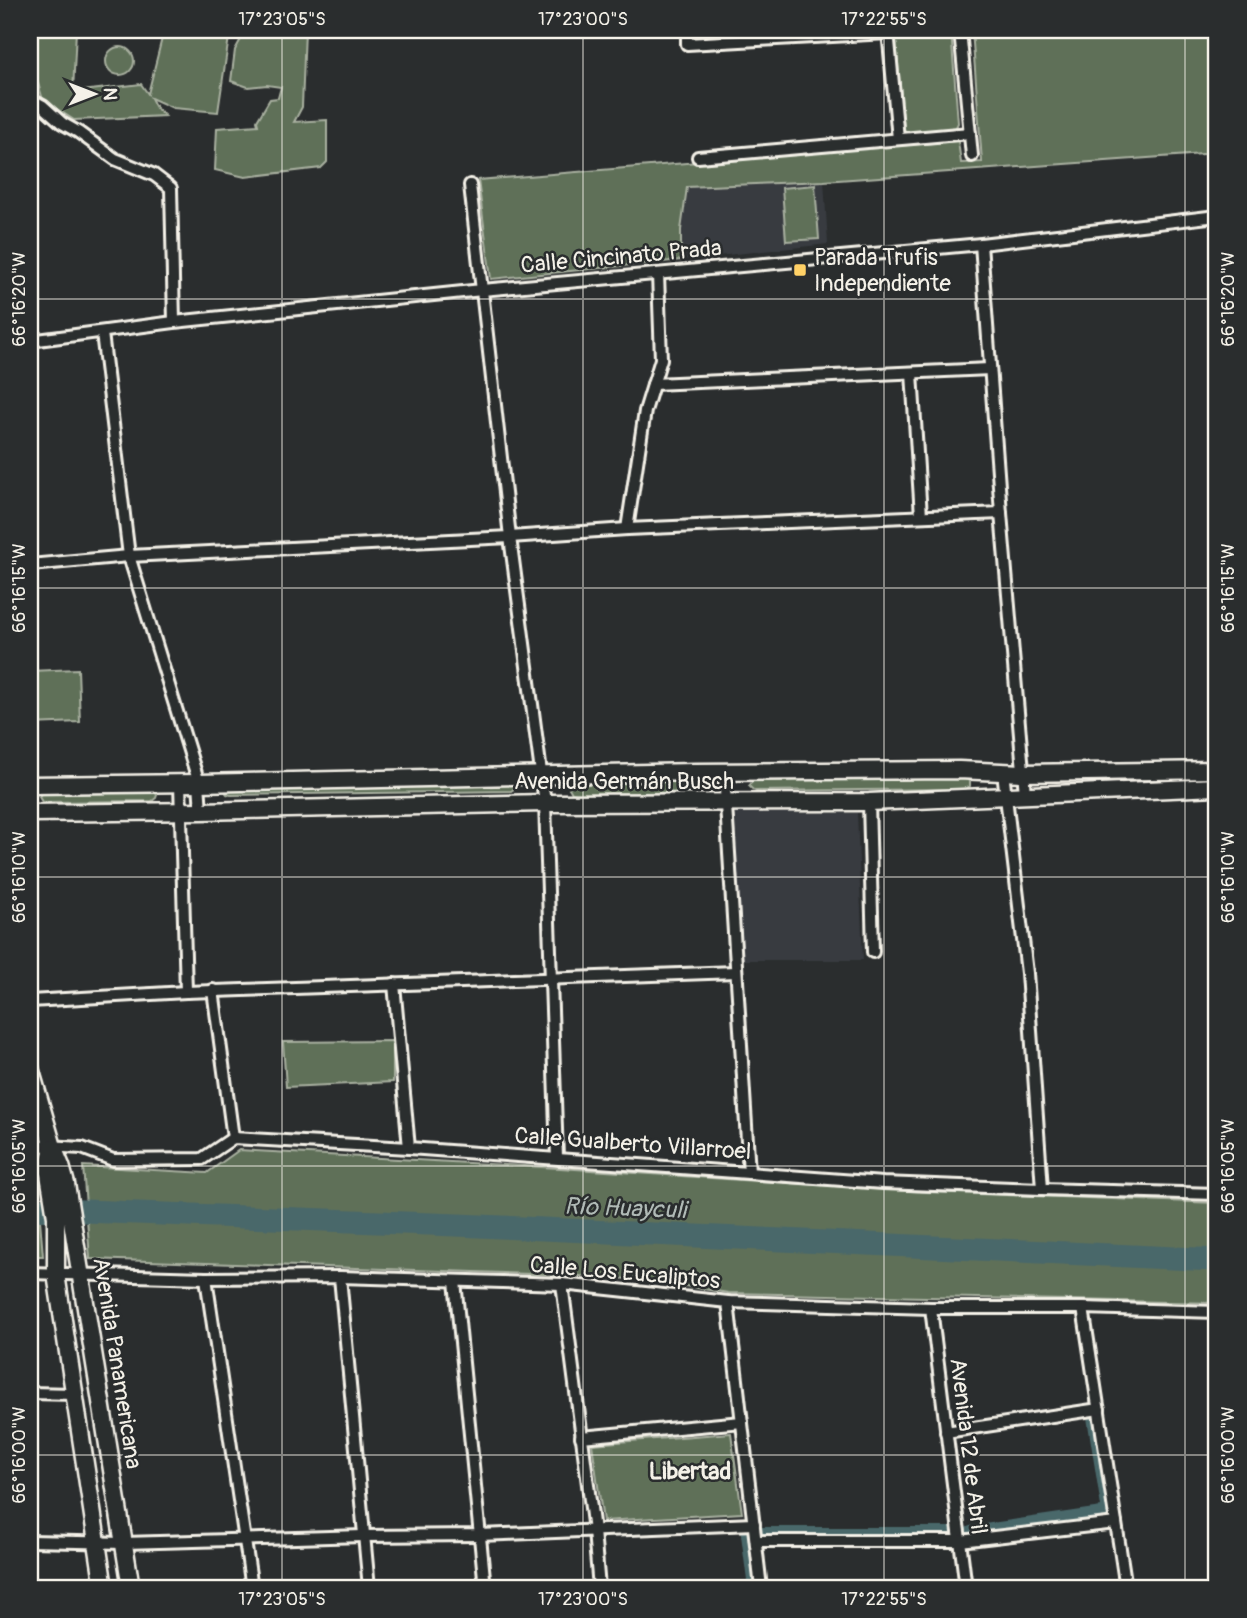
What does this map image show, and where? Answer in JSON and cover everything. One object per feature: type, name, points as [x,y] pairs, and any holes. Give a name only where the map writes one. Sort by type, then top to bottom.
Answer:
[{"type":"main road","name":"Avenida Germán Busch","points":[[30,785],[542,775],[1217,770]]},
{"type":"main road","name":"Avenida Germán Busch","points":[[30,813],[545,803],[869,802],[1217,787]]},
{"type":"main road","name":"Avenida Panamericana","points":[[30,1068],[61,1166],[59,1185],[63,1216],[81,1274],[131,1588]]},
{"type":"main road","name":"Avenida Panamericana","points":[[63,1216],[56,1274],[104,1588]]},
{"type":"street","points":[[687,30],[687,44],[759,35],[888,31],[898,139]]},
{"type":"street","points":[[960,30],[972,156]]},
{"type":"street","points":[[30,99],[116,159],[154,175],[171,188],[174,322]]},
{"type":"street","points":[[698,157],[970,133]]},
{"type":"street","points":[[470,185],[510,537],[545,803],[558,1158]]},
{"type":"street","name":"Calle Cincinato Prada","points":[[30,341],[174,322],[482,290],[981,244],[1217,216]]},
{"type":"street","points":[[981,244],[1025,794]]},
{"type":"street","points":[[627,529],[645,411],[661,359],[659,274]]},
{"type":"street","points":[[102,333],[129,556],[199,783],[201,811]]},
{"type":"street","points":[[653,384],[990,369]]},
{"type":"street","points":[[912,373],[921,516]]},
{"type":"street","points":[[30,565],[129,556],[627,529],[1001,513]]},
{"type":"street","points":[[1003,772],[1027,973],[1042,1189]]},
{"type":"street","points":[[724,773],[750,1172]]},
{"type":"street","points":[[180,783],[186,992]]},
{"type":"street","points":[[869,802],[873,952]]},
{"type":"street","points":[[30,1001],[213,990],[736,972]]},
{"type":"street","points":[[394,984],[409,1148]]},
{"type":"street","points":[[30,1145],[82,1148],[113,1160],[202,1159],[233,1138],[213,990]]},
{"type":"street","name":"Calle Gualberto Villarroel","points":[[233,1138],[883,1182],[1217,1194]]},
{"type":"street","name":"Calle Los Eucaliptos","points":[[30,1273],[206,1278],[340,1277],[562,1284],[728,1302],[1217,1312]]},
{"type":"street","points":[[340,1277],[369,1588]]},
{"type":"street","points":[[206,1278],[252,1588]]},
{"type":"street","points":[[455,1281],[485,1588]]},
{"type":"street","points":[[562,1284],[599,1588]]},
{"type":"street","points":[[728,1302],[761,1588]]},
{"type":"street","name":"Avenida 12 de Abril","points":[[931,1308],[965,1588]]},
{"type":"street","points":[[1083,1308],[1126,1588]]},
{"type":"street","points":[[30,1394],[74,1394]]},
{"type":"street","points":[[946,1432],[1099,1409]]},
{"type":"street","points":[[581,1437],[742,1422]]},
{"type":"street","points":[[756,1541],[960,1541],[1116,1523]]},
{"type":"street","points":[[30,1541],[124,1543],[480,1535],[754,1524]]},
{"type":"shaded area","points":[[824,181],[828,244],[681,260],[681,230],[687,187]]},
{"type":"shaded area","points":[[735,813],[857,813],[863,960],[741,960]]},
{"type":"green space","points":[[30,30],[76,30],[73,92],[141,84],[148,94],[164,30],[230,30],[218,112],[173,108],[151,98],[156,108],[165,116],[74,120],[43,100],[30,56]]},
{"type":"green space","points":[[246,30],[305,30],[302,107],[294,122],[327,120],[327,162],[321,168],[245,177],[215,170],[217,128],[258,125],[257,121],[270,99],[278,98],[281,87],[248,87],[231,81],[235,50]]},
{"type":"green space","points":[[895,30],[951,30],[958,123],[955,129],[910,133],[904,130]]},
{"type":"green space","points":[[972,30],[1217,30],[1217,153],[824,181],[687,187],[681,230],[681,260],[491,279],[478,180],[958,141],[961,163],[982,162]]},
{"type":"green space","points":[[120,47],[130,51],[134,61],[130,71],[120,75],[110,71],[106,61],[110,51]]},
{"type":"green space","points":[[815,185],[819,239],[786,241],[782,188]]},
{"type":"green space","points":[[78,669],[80,722],[30,724],[30,671]]},
{"type":"green space","points":[[965,778],[970,781],[970,786],[965,789],[756,791],[749,786],[756,780]]},
{"type":"green space","points":[[705,781],[711,787],[706,792],[576,794],[569,788],[575,782]]},
{"type":"green space","points":[[515,783],[515,788],[511,791],[231,795],[224,790]]},
{"type":"green space","points":[[154,791],[157,795],[152,801],[42,802],[39,797],[42,792]]},
{"type":"green space","points":[[393,1041],[393,1082],[286,1087],[283,1042]]},
{"type":"green space","points":[[239,1150],[926,1192],[1217,1203],[1217,1303],[728,1293],[648,1280],[562,1275],[90,1259],[83,1166],[207,1173]]},
{"type":"green space","points":[[30,1160],[35,1160],[43,1256],[30,1256]]},
{"type":"green space","points":[[731,1433],[742,1513],[603,1521],[592,1444]]},
{"type":"waterway","name":"Río Huayculi","points":[[30,1209],[457,1225],[1217,1260]]},
{"type":"waterway","points":[[971,1533],[1109,1513],[1094,1417]]},
{"type":"waterway","points":[[748,1534],[755,1588]]},
{"type":"waterway","points":[[762,1534],[953,1534]]},
{"type":"place","name":"Parada Trufis Independiente","points":[[800,270]]},
{"type":"district","name":"Libertad","points":[[690,1471]]}]
